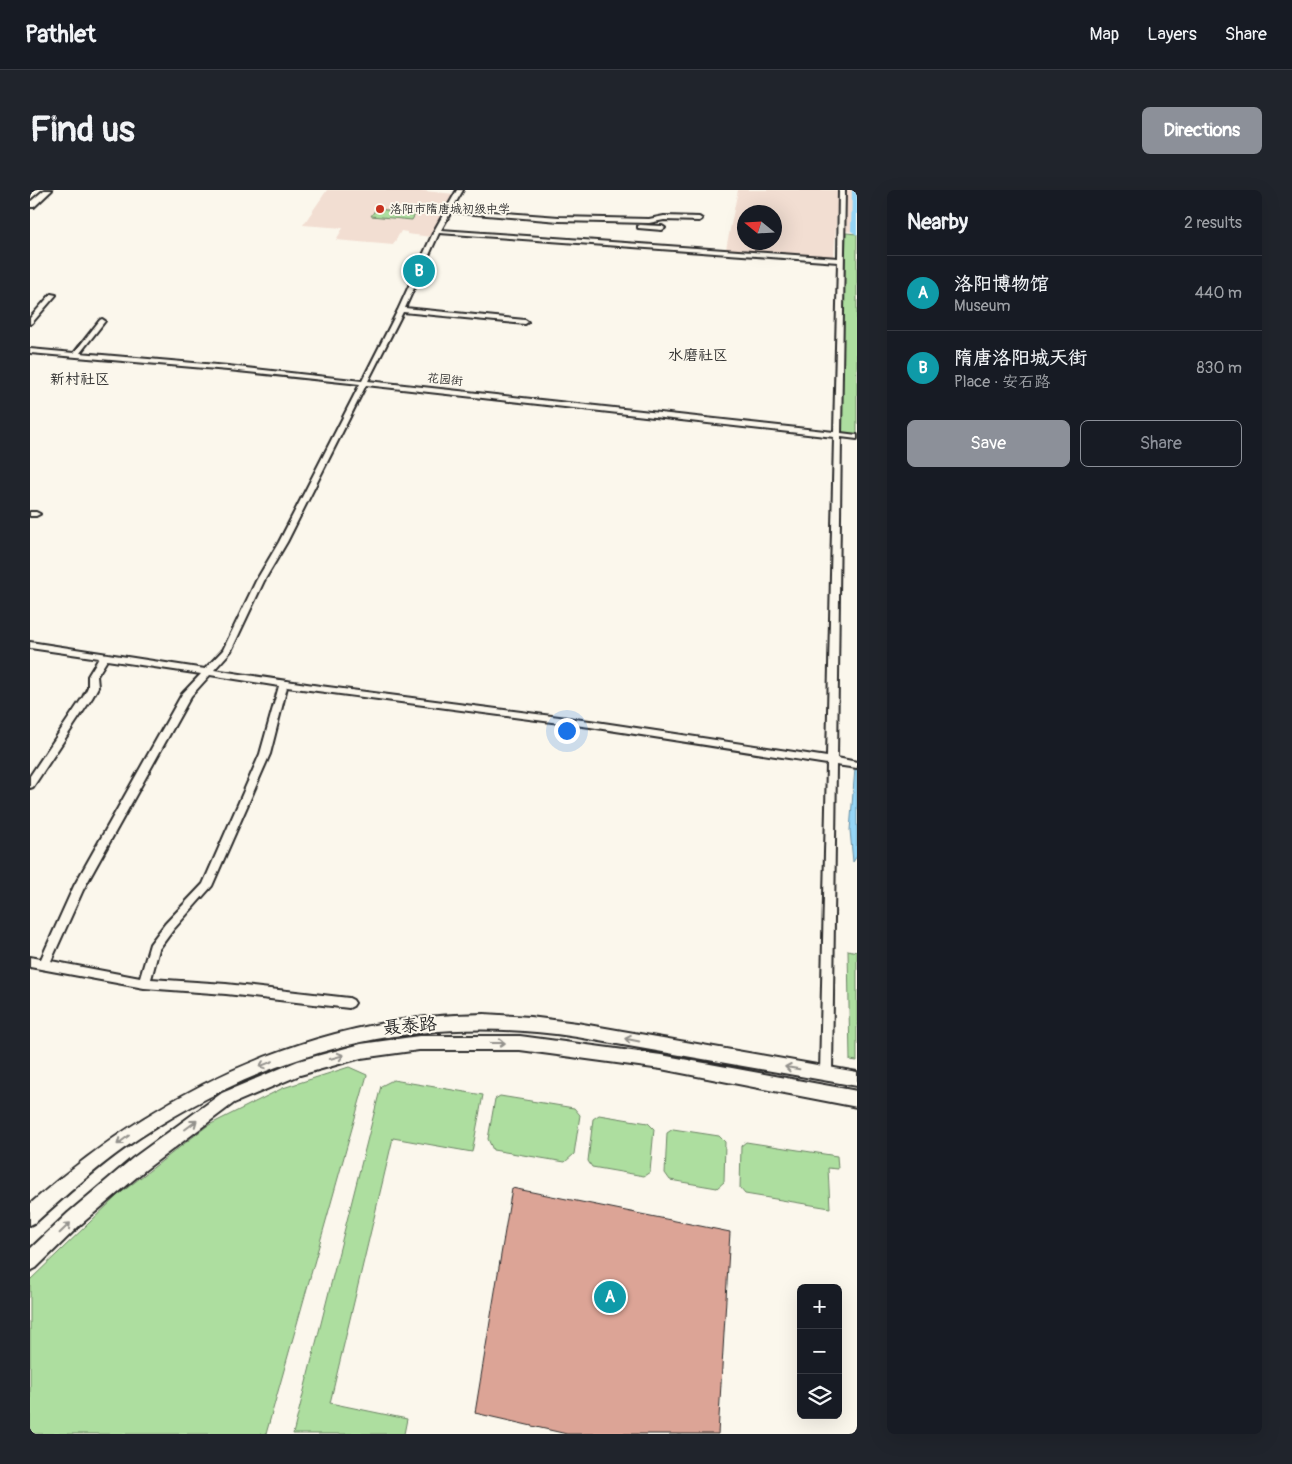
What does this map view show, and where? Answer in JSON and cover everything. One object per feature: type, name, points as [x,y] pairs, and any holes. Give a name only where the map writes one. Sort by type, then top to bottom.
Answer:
[{"type":"main road","points":[[31,203],[46,190]]},
{"type":"main road","name":"聂泰路","points":[[30,1216],[129,1135],[227,1080],[289,1055],[353,1036],[403,1027],[430,1023],[485,1020],[538,1025],[857,1079]]},
{"type":"main road","name":"聂泰路","points":[[30,1262],[74,1219],[139,1164],[228,1098],[298,1068],[360,1051],[419,1043],[520,1043],[661,1062],[857,1099]]},
{"type":"street","points":[[44,965],[78,889],[187,694],[227,651],[260,581],[283,542],[401,310],[437,231],[460,190]]},
{"type":"street","points":[[826,1073],[839,260],[842,190]]},
{"type":"street","points":[[449,210],[559,219],[648,221],[664,218],[699,219]]},
{"type":"street","points":[[559,219],[582,224],[662,228]]},
{"type":"street","points":[[437,231],[839,260]]},
{"type":"street","points":[[30,322],[53,295]]},
{"type":"street","points":[[401,310],[525,322]]},
{"type":"street","points":[[76,354],[102,321]]},
{"type":"street","name":"花园街","points":[[31,353],[76,354],[364,383],[857,437]]},
{"type":"street","points":[[30,645],[284,683],[590,724],[857,765]]},
{"type":"street","points":[[30,784],[88,698],[93,687],[92,676],[106,656]]},
{"type":"street","points":[[144,983],[154,948],[169,927],[207,886],[265,754],[284,683]]},
{"type":"street","points":[[30,962],[144,983],[226,989],[349,1003]]},
{"type":"shaded area","name":"洛阳市隋唐城初级中学","points":[[327,190],[414,190],[455,194],[432,237],[407,234],[407,232],[401,231],[393,245],[336,240],[343,228],[303,225]]},
{"type":"shaded area","points":[[738,190],[838,190],[834,257],[740,250],[782,250],[782,205],[737,205],[737,250],[726,249]]},
{"type":"shaded area","points":[[846,190],[857,190],[857,232],[844,231]]},
{"type":"green space","points":[[376,209],[416,213],[412,220],[371,216]]},
{"type":"green space","points":[[846,233],[857,234],[857,435],[840,433]]},
{"type":"green space","points":[[848,950],[857,952],[857,1061],[850,1060]]},
{"type":"green space","points":[[349,1067],[367,1075],[266,1434],[30,1434],[30,1280],[118,1195],[207,1126],[283,1088]]},
{"type":"green space","points":[[393,1080],[483,1095],[472,1152],[393,1138],[330,1403],[407,1419],[404,1434],[293,1434],[381,1086]]},
{"type":"green space","points":[[500,1096],[574,1108],[580,1115],[574,1154],[565,1162],[493,1150],[488,1139],[495,1099]]},
{"type":"green space","points":[[599,1115],[648,1123],[654,1129],[650,1172],[644,1176],[592,1167],[588,1161],[593,1119]]},
{"type":"green space","points":[[673,1129],[719,1136],[725,1142],[724,1182],[717,1188],[670,1180],[665,1173],[667,1133]]},
{"type":"green space","points":[[746,1142],[837,1156],[838,1169],[828,1168],[830,1208],[745,1194],[740,1188],[741,1146]]},
{"type":"water","points":[[855,768],[857,768],[857,856],[853,862],[850,830]]},
{"type":"building","points":[[512,1188],[730,1232],[718,1434],[567,1434],[475,1413]]},
{"type":"waterway","points":[[855,190],[854,231],[857,233]]},
{"type":"place","name":"洛阳市隋唐城初级中学","points":[[380,209]]},
{"type":"place","name":"隋唐洛阳城天街","points":[[419,271]]},
{"type":"place","name":"洛阳博物馆","points":[[610,1297]]},
{"type":"district","name":"水磨社区","points":[[698,355]]},
{"type":"district","name":"新村社区","points":[[80,379]]}]
